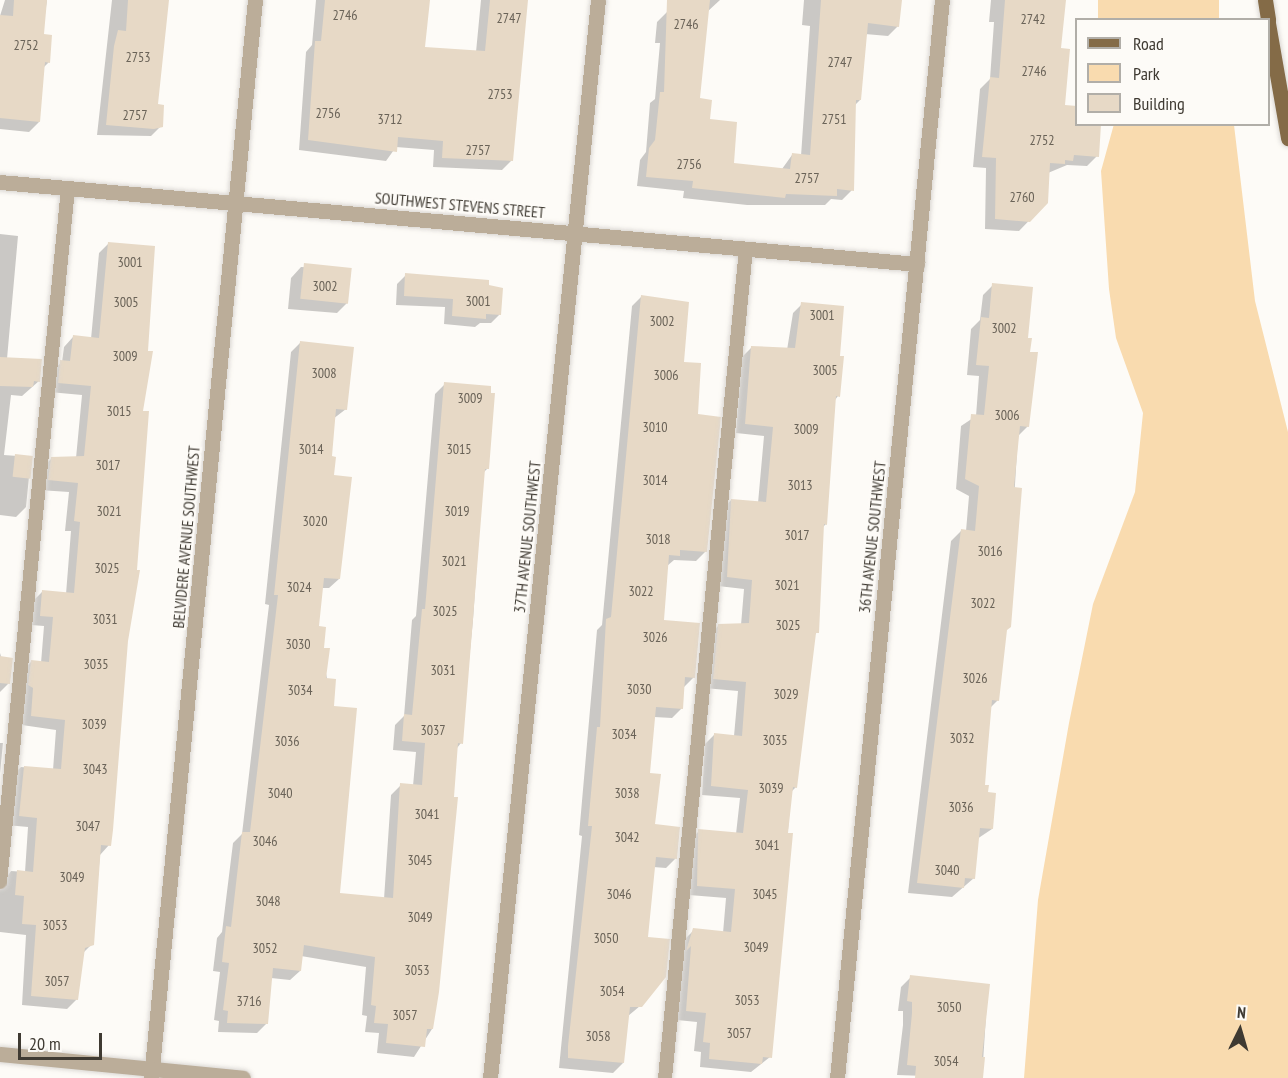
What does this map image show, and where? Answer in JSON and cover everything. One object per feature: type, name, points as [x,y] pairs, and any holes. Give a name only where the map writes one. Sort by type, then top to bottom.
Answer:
[{"type":"main road","points":[[1265,0],[1268,18]]},
{"type":"main road","points":[[1270,33],[1288,138]]},
{"type":"street","name":"BELVIDERE AVENUE SOUTHWEST","points":[[152,1074],[255,0]]},
{"type":"street","name":"37TH AVENUE SOUTHWEST","points":[[490,1078],[598,0]]},
{"type":"street","name":"36TH AVENUE SOUTHWEST","points":[[837,1078],[942,0]]},
{"type":"street","name":"SOUTHWEST STEVENS STREET","points":[[0,182],[917,264]]},
{"type":"street","points":[[0,1054],[152,1074],[243,1078]]},
{"type":"lane","points":[[0,882],[68,188]]},
{"type":"lane","points":[[665,1078],[746,249]]},
{"type":"green space","points":[[1098,0],[1219,0],[1219,18],[1098,18]]},
{"type":"green space","points":[[1113,126],[1234,126],[1255,301],[1288,432],[1288,1078],[1024,1078],[1038,900],[1069,723],[1093,604],[1135,492],[1143,413],[1116,338],[1109,289],[1101,171]]},
{"type":"building","points":[[14,0],[47,0],[44,34],[52,35],[50,63],[45,62],[40,122],[0,118],[0,15],[13,16]]},
{"type":"building","points":[[128,0],[169,0],[158,104],[164,105],[163,127],[154,129],[106,125],[114,46],[118,30],[126,31]]},
{"type":"building","points":[[325,0],[430,0],[425,47],[485,51],[490,0],[528,0],[513,161],[442,158],[443,141],[398,137],[397,152],[308,140],[315,41],[321,41]]},
{"type":"building","points":[[667,0],[710,0],[700,98],[712,100],[710,119],[737,122],[734,163],[790,169],[792,153],[810,155],[821,0],[902,0],[899,27],[868,23],[861,100],[856,100],[854,191],[837,189],[837,196],[786,194],[785,198],[692,188],[693,181],[646,177],[649,148],[655,140],[660,92],[664,92]]},
{"type":"building","points":[[1005,0],[1066,0],[1061,48],[1070,49],[1065,105],[1075,106],[1075,126],[1101,126],[1099,157],[1074,155],[1073,161],[1065,160],[1065,164],[1050,163],[1048,203],[1030,222],[995,219],[996,158],[982,157],[990,77],[999,78]]},
{"type":"building","points":[[108,242],[155,246],[148,351],[153,351],[143,411],[149,411],[137,570],[140,570],[128,641],[113,830],[111,846],[101,845],[94,945],[85,948],[78,1000],[31,996],[36,925],[22,924],[24,896],[15,895],[17,870],[33,872],[37,818],[19,816],[24,766],[61,769],[65,720],[31,716],[33,688],[28,685],[31,660],[49,662],[53,617],[40,616],[42,590],[74,593],[80,522],[74,521],[78,483],[48,480],[51,457],[84,456],[91,386],[58,383],[60,360],[70,361],[73,335],[99,338]]},
{"type":"building","points":[[304,263],[352,268],[348,304],[300,299]]},
{"type":"building","points":[[405,273],[489,280],[489,285],[503,288],[501,315],[486,314],[486,319],[452,316],[453,299],[404,296]]},
{"type":"building","points":[[992,283],[1033,287],[1028,338],[1032,338],[1030,352],[1038,352],[1029,427],[1020,426],[1014,487],[1022,488],[1011,627],[1007,630],[999,701],[992,700],[985,785],[989,785],[988,792],[996,793],[993,829],[980,828],[975,879],[965,878],[964,888],[917,883],[961,529],[975,531],[979,486],[965,479],[971,414],[984,415],[989,366],[976,365],[981,317],[989,318]]},
{"type":"building","points":[[641,295],[689,302],[684,362],[701,363],[698,414],[721,417],[707,552],[680,550],[680,556],[669,555],[664,620],[700,623],[695,678],[685,677],[683,709],[656,707],[650,773],[661,774],[655,824],[680,827],[677,859],[656,857],[648,937],[670,939],[666,977],[642,1007],[630,1007],[624,1063],[568,1058],[568,1046],[592,826],[588,826],[597,727],[600,727],[606,619],[611,617]]},
{"type":"building","points":[[801,302],[844,306],[840,356],[844,356],[840,397],[836,396],[827,525],[824,524],[819,633],[816,633],[797,788],[793,787],[788,833],[793,833],[772,1058],[763,1057],[762,1064],[709,1059],[710,1043],[703,1042],[706,1013],[686,1011],[691,946],[686,951],[693,928],[731,932],[735,889],[697,886],[698,829],[743,833],[748,790],[711,786],[714,733],[742,736],[746,682],[713,679],[718,624],[749,623],[752,580],[727,577],[731,499],[766,502],[773,427],[745,424],[751,346],[795,348]]},
{"type":"building","points":[[300,341],[354,347],[347,410],[336,409],[332,456],[336,457],[334,475],[352,477],[340,579],[324,578],[319,626],[326,627],[324,648],[330,648],[326,678],[336,679],[334,706],[357,708],[340,893],[393,898],[400,783],[422,785],[425,743],[402,741],[404,714],[412,715],[422,609],[425,609],[444,382],[491,386],[491,393],[495,393],[489,469],[485,469],[463,744],[458,743],[454,797],[458,797],[439,992],[433,1029],[427,1029],[425,1047],[386,1043],[388,1024],[374,1023],[376,1006],[371,1005],[375,957],[304,945],[301,971],[273,968],[268,1024],[227,1023],[228,1011],[223,1010],[229,963],[222,962],[226,926],[231,927],[242,832],[250,832],[278,595],[274,595]]},
{"type":"building","points":[[0,357],[42,359],[40,382],[34,381],[33,387],[0,386]]},
{"type":"building","points":[[15,454],[33,456],[30,479],[13,477]]},
{"type":"building","points":[[0,656],[13,658],[10,684],[0,683]]},
{"type":"building","points":[[910,975],[990,984],[982,1057],[985,1057],[983,1078],[915,1078],[916,1066],[907,1065],[912,1013],[912,1002],[907,1001]]}]
